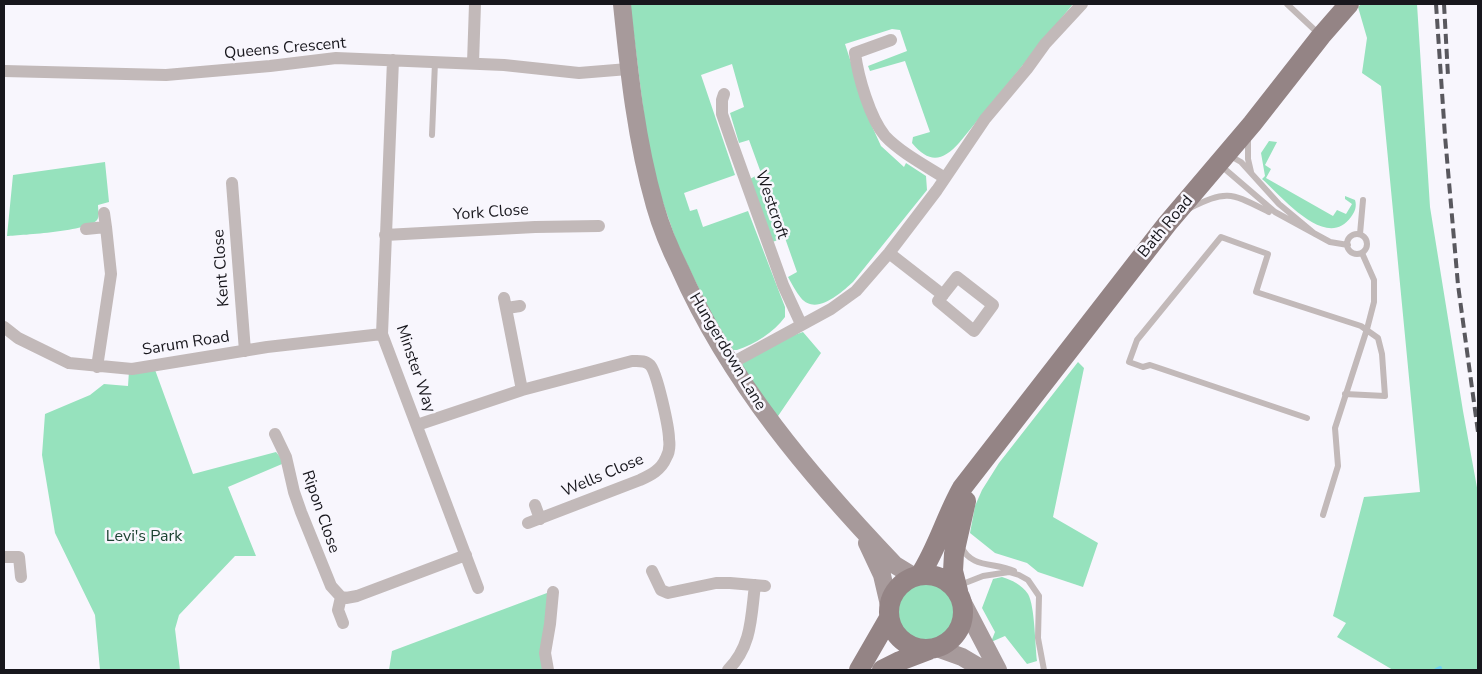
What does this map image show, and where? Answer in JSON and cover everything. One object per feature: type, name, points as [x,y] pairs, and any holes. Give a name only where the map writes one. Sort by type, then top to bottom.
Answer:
[{"type":"main road","name":"Hungerdown Lane","points":[[622,4],[628,69],[640,144],[655,208],[670,248],[695,304],[748,392],[802,463],[895,565],[916,576]]},
{"type":"main road","name":"Bath Road","points":[[916,576],[941,537],[952,506],[962,488],[1167,224],[1222,161],[1321,36],[1349,4]]},
{"type":"main road","name":"Bath Road","points":[[959,594],[954,571],[958,532],[968,492],[988,454]]},
{"type":"main road","name":"Hungerdown Lane","points":[[858,526],[882,575],[889,611]]},
{"type":"main road","points":[[859,670],[889,611],[894,593],[902,584],[916,576],[938,576],[950,582],[959,594],[998,670]]},
{"type":"main road","points":[[882,670],[900,661],[934,649],[948,642],[958,633],[964,614],[959,594]]},
{"type":"main road","points":[[889,611],[893,630],[901,640],[912,646],[934,649],[962,657],[984,670]]},
{"type":"street","points":[[472,63],[475,4]]},
{"type":"street","points":[[730,364],[831,309],[856,291],[889,253],[945,178],[985,119],[1027,69],[1045,44],[1082,4]]},
{"type":"street","points":[[891,40],[855,53],[862,83],[873,115],[886,136],[912,157],[945,178]]},
{"type":"street","name":"Queens Crescent","points":[[4,71],[166,75],[270,66],[327,58],[472,63],[579,73],[628,69]]},
{"type":"street","name":"Minster Way","points":[[393,60],[382,334],[478,588]]},
{"type":"street","name":"Westcroft","points":[[724,94],[722,114],[783,285],[801,324]]},
{"type":"street","name":"Kent Close","points":[[232,183],[245,351]]},
{"type":"street","points":[[97,367],[111,274],[104,213]]},
{"type":"street","points":[[86,229],[106,227]]},
{"type":"street","name":"York Close","points":[[385,235],[535,227],[591,230]]},
{"type":"street","points":[[889,253],[943,295]]},
{"type":"street","points":[[520,306],[506,303],[522,390]]},
{"type":"street","name":"Sarum Road","points":[[4,327],[18,338],[69,363],[132,369],[245,351],[382,334]]},
{"type":"street","name":"Wells Close","points":[[417,425],[522,390],[632,362],[655,362],[656,376],[669,439],[668,453],[663,464],[652,474],[640,480],[528,523]]},
{"type":"street","name":"Ripon Close","points":[[275,434],[286,457],[294,492],[317,554],[331,586],[341,596]]},
{"type":"street","points":[[535,505],[540,519]]},
{"type":"street","points":[[343,623],[338,610],[341,596],[352,598],[466,555]]},
{"type":"street","points":[[4,558],[19,557],[20,576]]},
{"type":"street","points":[[652,571],[661,590],[668,593],[711,584],[760,585],[748,639],[739,657],[728,670]]},
{"type":"street","points":[[548,670],[545,653],[553,592]]},
{"type":"lane","points":[[1287,4],[1321,36]]},
{"type":"lane","points":[[432,136],[435,62]]},
{"type":"lane","points":[[1252,124],[1247,150],[1248,163],[1253,175]]},
{"type":"lane","points":[[1234,158],[1241,162],[1279,204],[1315,234],[1268,207],[1224,169],[1222,161],[1234,158]]},
{"type":"lane","points":[[1167,224],[1182,213],[1203,202],[1228,195],[1242,198],[1333,243],[1348,245]]},
{"type":"lane","points":[[1360,234],[1363,200]]},
{"type":"lane","points":[[1360,234],[1366,238],[1368,244],[1366,250],[1356,254],[1351,252],[1348,245],[1351,236],[1360,234]]},
{"type":"lane","points":[[1307,418],[1159,368],[1143,367],[1129,362],[1137,340],[1221,237],[1268,254],[1256,292],[1367,329],[1378,338],[1385,396],[1345,394]]},
{"type":"lane","points":[[1323,515],[1338,466],[1335,428],[1374,302],[1375,289],[1371,272],[1362,253]]},
{"type":"lane","points":[[958,532],[965,554],[975,562],[1007,567],[1019,572],[1028,580],[1039,596],[1038,638],[1044,670]]},
{"type":"lane","points":[[959,594],[983,576],[1009,572],[1020,575],[1028,580]]},
{"type":"green space","points":[[630,4],[1073,4],[959,143],[947,154],[936,158],[924,154],[912,143],[913,137],[930,132],[905,61],[870,71],[868,66],[907,51],[900,30],[892,29],[845,44],[871,124],[881,146],[904,167],[906,163],[926,176],[927,190],[853,282],[835,297],[821,304],[807,303],[799,296],[788,277],[797,272],[785,238],[772,242],[750,179],[761,173],[749,140],[739,143],[730,113],[744,107],[732,64],[701,75],[735,175],[684,193],[690,211],[697,209],[703,227],[748,211],[785,307],[785,317],[764,337],[737,350],[733,350],[726,345],[677,243],[659,191],[649,155]]},
{"type":"green space","points":[[1361,4],[1417,4],[1430,207],[1478,493],[1478,670],[1393,670],[1337,637],[1346,623],[1333,616],[1364,497],[1420,492],[1381,86],[1362,73],[1367,38],[1358,7]]},
{"type":"green space","points":[[1269,141],[1277,142],[1265,165],[1271,169],[1266,178],[1333,216],[1337,210],[1346,214],[1352,204],[1345,199],[1345,196],[1355,200],[1355,209],[1351,217],[1341,226],[1329,228],[1317,225],[1292,207],[1262,179],[1265,176],[1261,153]]},
{"type":"green space","points":[[105,162],[109,202],[98,205],[99,215],[97,220],[91,224],[69,230],[7,236],[13,175]]},
{"type":"green space","points":[[803,332],[821,353],[776,419],[741,367],[744,362]]},
{"type":"green space","points":[[1078,362],[1084,368],[1053,517],[1098,543],[1083,587],[1038,572],[1027,563],[995,553],[970,533],[975,506],[982,490],[999,463]]},
{"type":"green space","name":"Levi's Park","points":[[154,367],[193,474],[276,452],[281,458],[282,464],[228,487],[256,556],[235,556],[179,615],[175,629],[180,670],[100,670],[95,615],[55,533],[42,455],[45,414],[90,395],[104,384],[128,386],[129,371]]},
{"type":"green space","points":[[1002,577],[1016,583],[1028,594],[1033,617],[1037,661],[1027,664],[1005,636],[991,642],[995,632],[982,608],[993,579]]},
{"type":"green space","points":[[926,584],[937,586],[946,592],[952,601],[954,612],[952,623],[946,632],[937,638],[926,640],[915,638],[906,632],[900,623],[898,612],[900,601],[906,592],[915,586]]},
{"type":"green space","points":[[555,590],[542,670],[389,670],[392,651]]},
{"type":"waterway","points":[[1436,670],[1440,668]]},
{"type":"railway","points":[[1436,4],[1458,285],[1478,432]]},
{"type":"railway","points":[[1444,4],[1448,76]]}]
